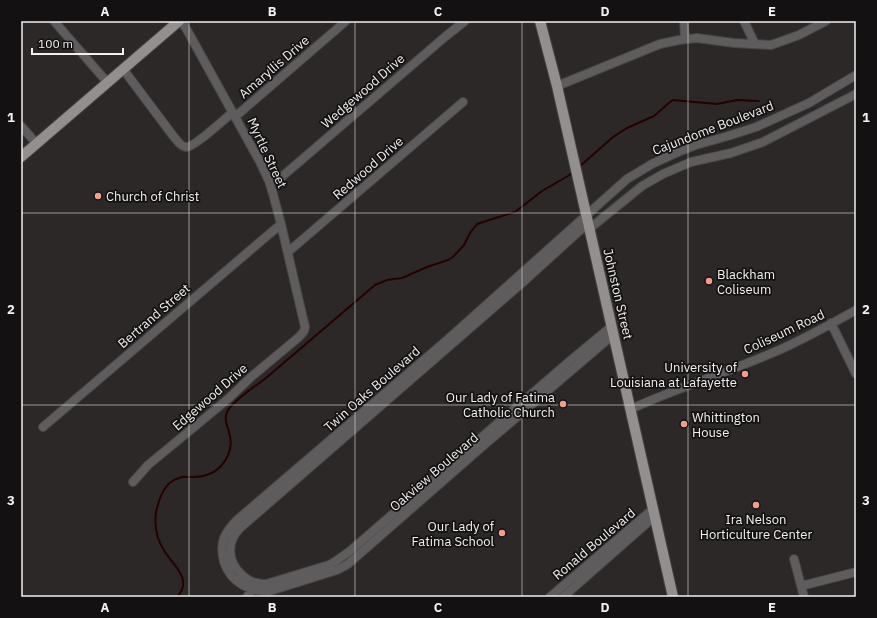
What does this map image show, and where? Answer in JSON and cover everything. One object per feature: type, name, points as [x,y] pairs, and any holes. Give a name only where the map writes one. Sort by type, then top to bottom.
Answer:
[{"type":"main road","name":"Johnston Street","points":[[540,21],[557,86],[673,597]]},
{"type":"main road","points":[[21,157],[176,22]]},
{"type":"street","points":[[54,21],[108,82]]},
{"type":"street","name":"Amaryllis Drive","points":[[123,69],[174,137],[182,146],[186,147],[197,142],[234,114],[346,21]]},
{"type":"street","name":"Wedgewood Drive","points":[[278,180],[465,21]]},
{"type":"street","points":[[684,21],[685,39]]},
{"type":"street","points":[[744,21],[754,44]]},
{"type":"street","points":[[557,86],[660,44],[672,41],[704,38],[734,43],[767,45],[799,35],[826,21]]},
{"type":"street","name":"Myrtle Street","points":[[176,22],[188,30],[269,181],[288,252],[305,327],[304,331]]},
{"type":"street","name":"Cajundome Boulevard","points":[[588,222],[627,179],[652,164],[696,145],[756,127],[809,103],[856,75]]},
{"type":"street","name":"Cajundome Boulevard","points":[[588,222],[642,186],[663,174],[691,162],[725,154],[764,142],[856,94]]},
{"type":"street","name":"Redwood Drive","points":[[288,252],[463,102]]},
{"type":"street","points":[[793,110],[799,123]]},
{"type":"street","points":[[21,126],[36,143]]},
{"type":"street","name":"Twin Oaks Boulevard","points":[[254,586],[237,570],[231,558],[230,551],[232,541],[239,529],[511,293],[588,222]]},
{"type":"street","name":"Bertrand Street","points":[[43,427],[281,224]]},
{"type":"street","name":"Coliseum Road","points":[[631,409],[654,398],[773,353],[856,310]]},
{"type":"street","points":[[831,323],[856,374]]},
{"type":"street","name":"Oakview Boulevard","points":[[254,586],[262,591],[277,590],[337,570],[348,564],[613,330]]},
{"type":"street","name":"Edgewood Drive","points":[[132,482],[148,465],[229,398],[304,331]]},
{"type":"street","name":"Ronald Boulevard","points":[[550,597],[581,575],[654,513]]},
{"type":"street","points":[[794,559],[804,597]]},
{"type":"street","points":[[801,586],[856,572]]},
{"type":"street","name":"Ronald Boulevard","points":[[563,597],[581,575]]},
{"type":"street","points":[[247,597],[254,586]]},
{"type":"waterway","points":[[579,167],[613,137],[627,128],[654,116],[673,100],[717,104],[737,100],[759,101]]},
{"type":"waterway","points":[[177,597],[181,591],[183,579],[162,547],[158,538],[155,517],[156,512],[163,492],[174,480],[182,477],[208,475],[215,472],[224,462],[229,454],[231,446],[226,415],[234,403],[266,378],[375,285],[387,280],[402,278],[448,260],[453,257],[464,245],[470,233],[477,224],[515,212],[542,191],[573,172]]},
{"type":"place","name":"Church of Christ","points":[[98,196]]},
{"type":"place","name":"Blackham Coliseum","points":[[709,281]]},
{"type":"place","name":"University of Louisiana at Lafayette","points":[[745,374]]},
{"type":"place","name":"Our Lady of Fatima Catholic Church","points":[[563,404]]},
{"type":"place","name":"Whittington House","points":[[684,424]]},
{"type":"place","name":"Ira Nelson Horticulture Center","points":[[756,505]]},
{"type":"place","name":"Our Lady of Fatima School","points":[[502,533]]}]
